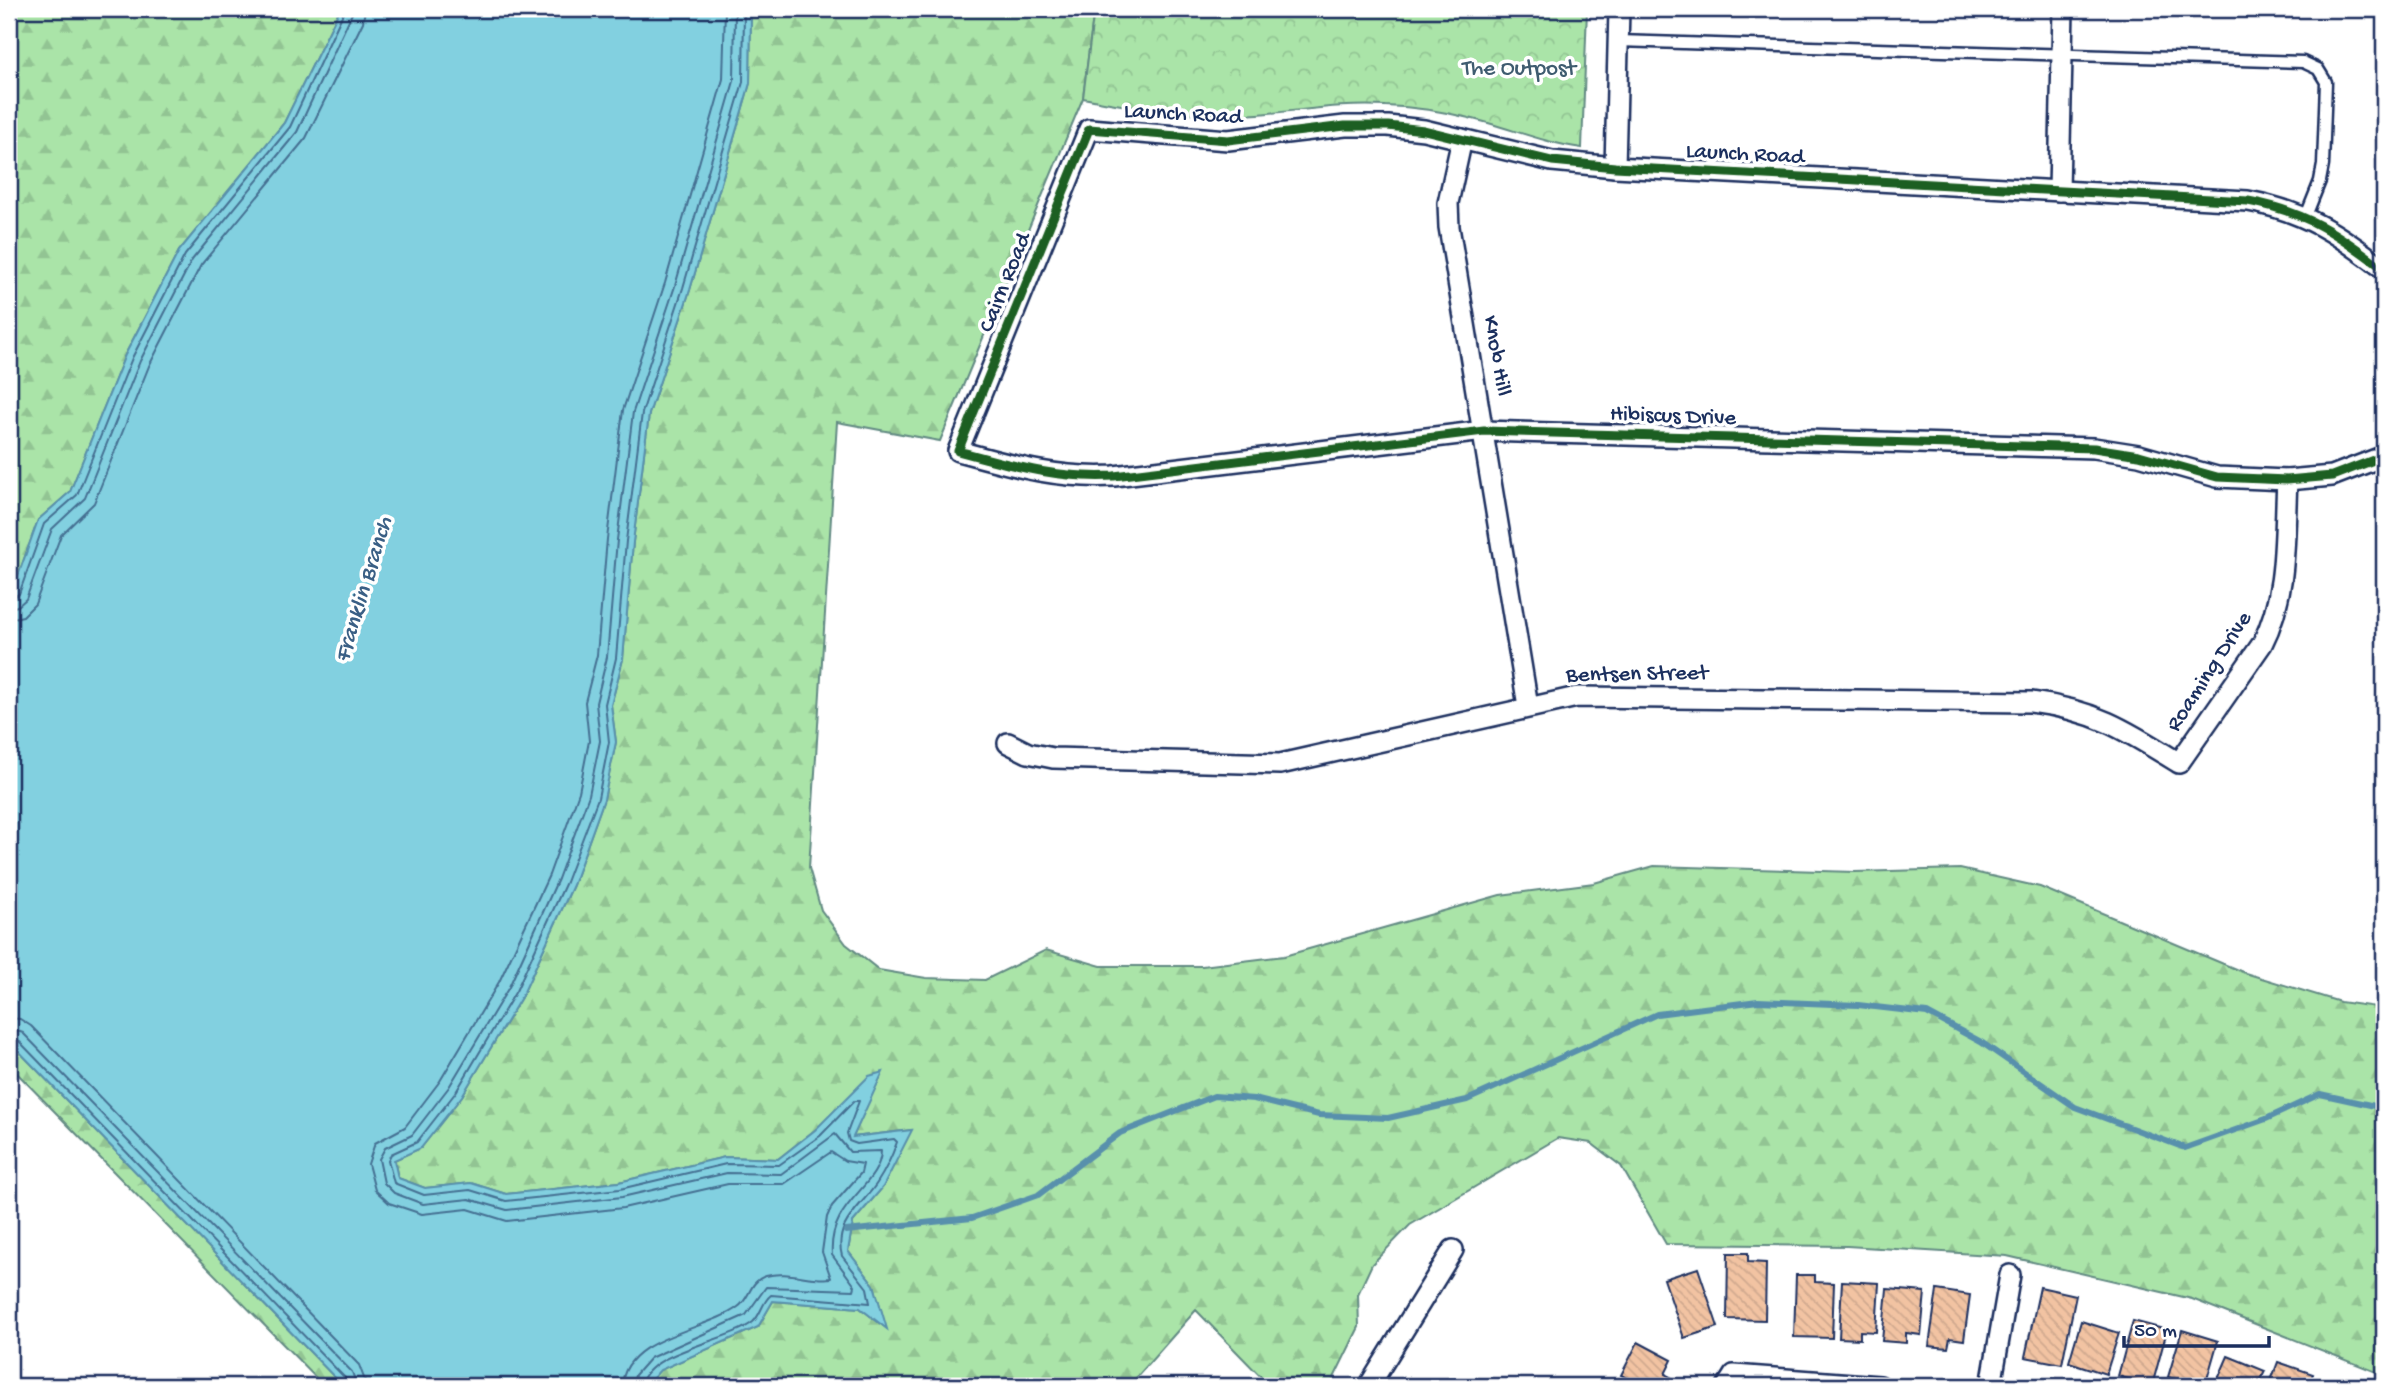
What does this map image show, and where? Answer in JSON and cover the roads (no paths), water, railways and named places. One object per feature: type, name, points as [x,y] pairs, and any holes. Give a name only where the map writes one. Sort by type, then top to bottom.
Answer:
[{"type":"street","points":[[1615,167],[1619,9]]},
{"type":"street","points":[[2059,191],[2063,9]]},
{"type":"street","name":"Launch Road","points":[[1089,130],[1228,140],[1345,126],[1388,126],[1424,130],[1552,161],[1615,167],[2248,201],[2281,207],[2306,216],[2352,244],[2384,269]]},
{"type":"street","name":"Cairn Road","points":[[958,451],[1089,130]]},
{"type":"street","name":"Knob Hill","points":[[1462,139],[1448,203],[1449,227],[1528,706]]},
{"type":"street","name":"Hibiscus Drive","points":[[958,451],[1033,472],[1074,478],[1114,476],[1483,431],[2094,448],[2139,455],[2217,477],[2287,480],[2332,476],[2384,456]]},
{"type":"street","name":"Roaming Drive","points":[[2179,763],[2262,644],[2273,623],[2281,593],[2287,480]]},
{"type":"street","name":"Bentsen Street","points":[[1008,743],[1028,753],[1053,758],[1280,764],[1528,706],[1607,696],[2031,702],[2064,706],[2095,715],[2123,728],[2179,763]]},
{"type":"street","points":[[1369,1386],[1453,1250]]},
{"type":"street","points":[[1992,1386],[2010,1275]]},
{"type":"street","points":[[1730,1381],[1880,1386]]},
{"type":"lane","points":[[1618,41],[2303,62],[2318,69],[2326,82],[2323,165],[2320,181],[2306,216]]},
{"type":"water","name":"Franklin Branch","points":[[340,9],[751,9],[750,83],[690,290],[649,414],[633,542],[623,659],[611,705],[616,742],[604,799],[573,885],[523,994],[462,1096],[421,1148],[394,1160],[398,1178],[425,1188],[471,1183],[506,1194],[619,1182],[725,1157],[778,1159],[815,1130],[869,1076],[883,1072],[853,1137],[912,1130],[883,1187],[853,1222],[848,1251],[874,1285],[887,1329],[860,1308],[773,1301],[758,1327],[660,1370],[646,1386],[343,1386],[9,1041],[9,601],[38,520],[70,492],[125,355],[179,251],[284,123]]},
{"type":"waterway","points":[[846,1231],[972,1218],[1038,1195],[1120,1133],[1214,1096],[1254,1099],[1319,1115],[1388,1118],[1467,1100],[1657,1014],[1758,1001],[1858,1005],[1927,1013],[1981,1042],[2075,1107],[2185,1148],[2266,1119],[2320,1094],[2384,1108]]},
{"type":"park label","name":"The Outpost","points":[[1519,69]]}]
